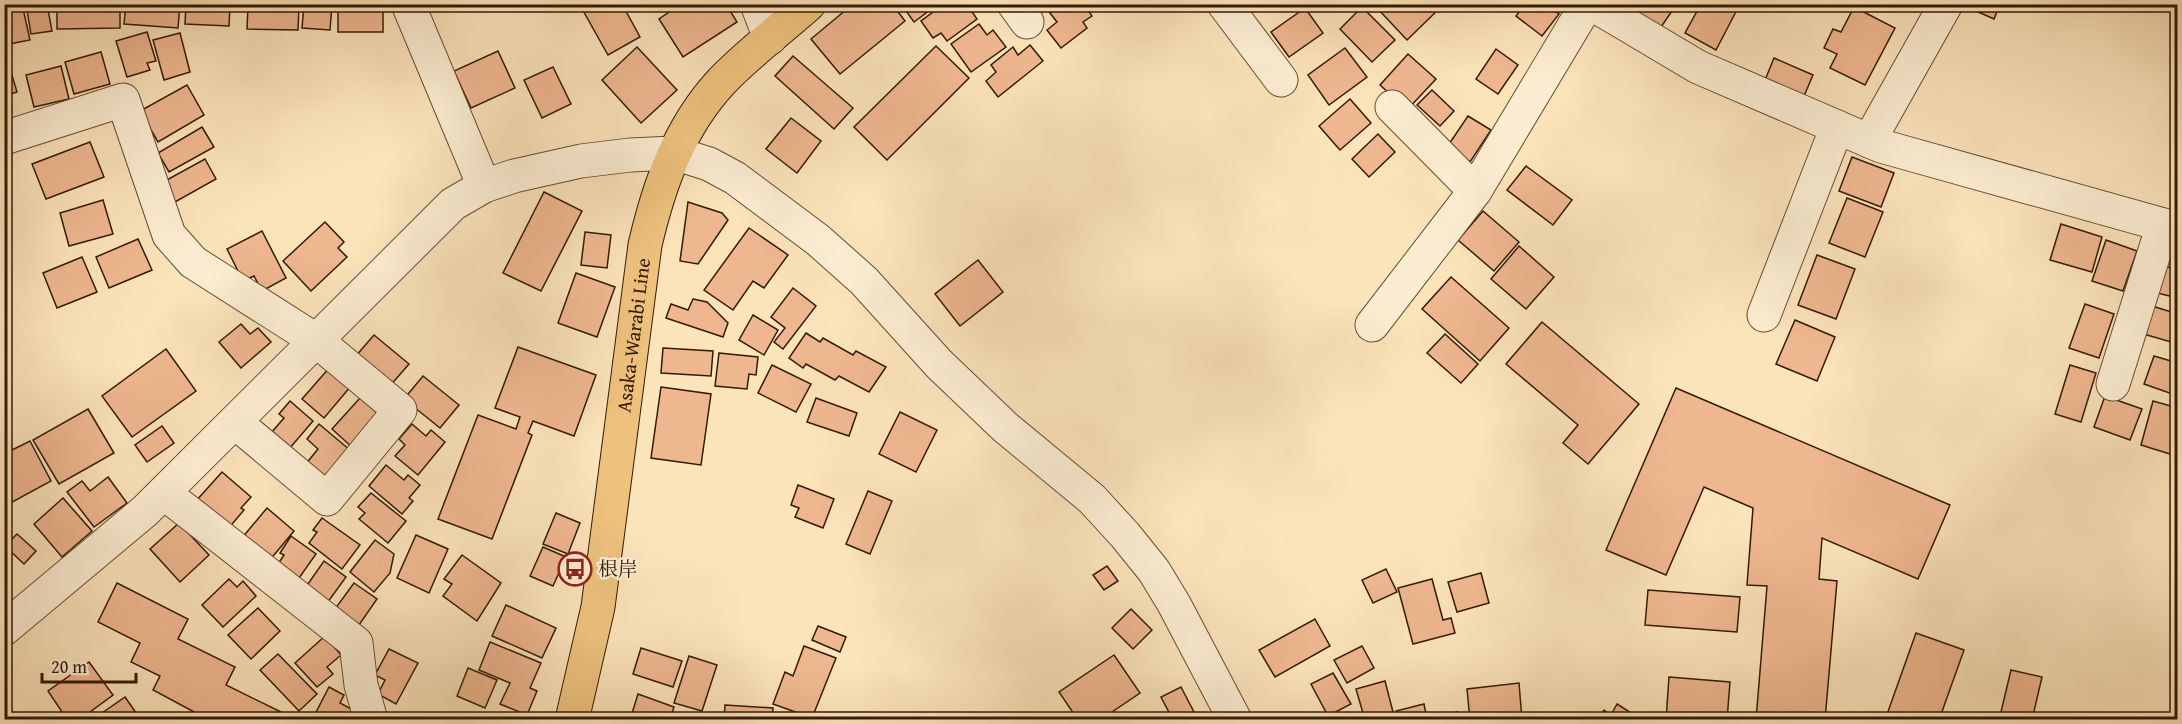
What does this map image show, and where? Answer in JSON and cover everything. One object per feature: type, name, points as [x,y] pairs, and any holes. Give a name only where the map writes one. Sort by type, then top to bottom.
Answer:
[{"type":"main road","name":"Asaka-Warabi Line","points":[[572,720],[598,607],[645,245],[657,195],[674,153],[695,115],[722,81],[809,4]]},
{"type":"street","points":[[408,4],[484,186]]},
{"type":"street","points":[[757,4],[770,38]]},
{"type":"street","points":[[1224,4],[1281,80]]},
{"type":"street","points":[[1372,325],[1475,191],[1589,4],[1698,67],[1869,141],[2170,227],[2113,384]]},
{"type":"street","points":[[1869,141],[1946,4]]},
{"type":"street","points":[[4,138],[123,100],[170,235],[192,262],[317,341],[400,410],[327,499],[235,422]]},
{"type":"street","points":[[1392,107],[1475,191]]},
{"type":"street","points":[[1764,315],[1837,127]]},
{"type":"street","points":[[4,629],[121,533],[164,493],[453,204],[484,186],[514,176],[581,161],[674,153],[709,164],[735,178],[818,240],[864,281],[939,364],[982,405],[1041,459],[1092,499],[1154,571],[1235,720]]},
{"type":"street","points":[[164,493],[356,643],[361,684],[371,720]]},
{"type":"building","points":[[4,4],[22,4],[30,40],[4,45]]},
{"type":"building","points":[[26,4],[47,4],[52,31],[31,34]]},
{"type":"building","points":[[63,4],[120,4],[120,28],[57,29],[57,7],[63,7]]},
{"type":"building","points":[[126,4],[180,4],[178,28],[124,24]]},
{"type":"building","points":[[186,4],[230,4],[229,26],[185,24]]},
{"type":"building","points":[[248,4],[299,4],[298,30],[247,29]]},
{"type":"building","points":[[304,4],[332,4],[330,30],[302,28]]},
{"type":"building","points":[[338,4],[383,4],[383,32],[338,32]]},
{"type":"building","points":[[585,4],[622,4],[640,37],[608,55],[581,7]]},
{"type":"building","points":[[681,4],[726,4],[737,22],[683,57],[659,19]]},
{"type":"building","points":[[853,4],[892,4],[905,21],[840,74],[811,39]]},
{"type":"building","points":[[901,4],[938,4],[914,22]]},
{"type":"building","points":[[944,4],[967,4],[977,19],[947,41],[941,33],[933,38],[921,21]]},
{"type":"building","points":[[1061,4],[1084,4],[1092,16],[1083,22],[1087,28],[1061,48],[1047,30],[1057,22],[1050,13]]},
{"type":"building","points":[[1381,4],[1444,4],[1407,40],[1377,8]]},
{"type":"building","points":[[1525,4],[1545,4],[1559,14],[1542,36],[1516,16]]},
{"type":"building","points":[[1639,4],[1676,5],[1659,30],[1633,13]]},
{"type":"building","points":[[1701,4],[1740,4],[1716,50],[1685,33]]},
{"type":"building","points":[[1968,4],[2000,4],[1994,19],[1967,7]]},
{"type":"building","points":[[1362,7],[1395,40],[1372,62],[1340,29]]},
{"type":"building","points":[[1854,7],[1895,28],[1865,85],[1830,68],[1837,54],[1824,48],[1833,29],[1841,32]]},
{"type":"building","points":[[1305,8],[1323,33],[1289,57],[1271,32]]},
{"type":"building","points":[[979,24],[987,35],[993,30],[1006,47],[971,72],[951,44]]},
{"type":"building","points":[[147,32],[156,61],[147,63],[150,70],[127,77],[116,41]]},
{"type":"building","points":[[180,33],[190,72],[164,80],[153,40]]},
{"type":"building","points":[[1030,45],[1043,61],[998,97],[986,81],[996,72],[991,65],[1013,47],[1018,55]]},
{"type":"building","points":[[936,46],[969,78],[887,160],[854,127]]},
{"type":"building","points":[[637,47],[677,90],[641,123],[602,80]]},
{"type":"building","points":[[1345,48],[1367,77],[1329,105],[1308,75]]},
{"type":"building","points":[[1496,49],[1518,65],[1498,94],[1476,79]]},
{"type":"building","points":[[498,51],[515,88],[471,108],[454,71]]},
{"type":"building","points":[[101,52],[110,84],[74,94],[65,62]]},
{"type":"building","points":[[1408,54],[1436,79],[1407,110],[1380,85]]},
{"type":"building","points":[[793,56],[853,108],[834,129],[775,76]]},
{"type":"building","points":[[1774,58],[1813,75],[1804,96],[1765,80]]},
{"type":"building","points":[[61,66],[69,99],[34,107],[26,75]]},
{"type":"building","points":[[553,67],[571,104],[542,118],[524,80]]},
{"type":"building","points":[[11,72],[17,92],[7,95],[12,112],[4,114],[4,74]]},
{"type":"building","points":[[187,85],[204,115],[158,142],[140,111]]},
{"type":"building","points":[[1432,90],[1454,111],[1440,126],[1417,105]]},
{"type":"building","points":[[1350,99],[1371,123],[1340,150],[1319,126]]},
{"type":"building","points":[[1468,116],[1491,130],[1470,162],[1447,147]]},
{"type":"building","points":[[791,118],[821,141],[797,173],[766,149]]},
{"type":"building","points":[[202,127],[214,147],[169,172],[158,153]]},
{"type":"building","points":[[1378,134],[1395,152],[1369,177],[1352,159]]},
{"type":"building","points":[[90,142],[104,177],[46,199],[32,164]]},
{"type":"building","points":[[1852,157],[1894,173],[1881,207],[1839,191]]},
{"type":"building","points":[[205,159],[216,179],[175,202],[163,182]]},
{"type":"building","points":[[1526,166],[1572,200],[1553,225],[1507,190]]},
{"type":"building","points":[[544,192],[582,211],[541,291],[503,273]]},
{"type":"building","points":[[1847,198],[1883,212],[1865,257],[1829,243]]},
{"type":"building","points":[[103,200],[113,234],[69,246],[60,213]]},
{"type":"building","points":[[688,202],[722,213],[728,220],[698,264],[680,261]]},
{"type":"building","points":[[1483,211],[1519,242],[1494,271],[1458,240]]},
{"type":"building","points":[[325,222],[344,242],[338,248],[347,257],[311,291],[283,261]]},
{"type":"building","points":[[2061,224],[2102,237],[2092,272],[2050,260]]},
{"type":"building","points":[[749,228],[788,255],[764,288],[753,281],[733,310],[704,290]]},
{"type":"building","points":[[262,231],[286,278],[262,291],[254,276],[243,281],[227,249]]},
{"type":"building","points":[[585,232],[611,235],[607,268],[581,265]]},
{"type":"building","points":[[138,239],[152,270],[109,288],[96,257]]},
{"type":"building","points":[[2106,240],[2137,251],[2123,291],[2092,281]]},
{"type":"building","points":[[1519,246],[1554,277],[1526,309],[1491,279]]},
{"type":"building","points":[[1817,255],[1855,269],[1836,319],[1798,305]]},
{"type":"building","points":[[82,257],[97,292],[57,308],[43,273]]},
{"type":"building","points":[[978,260],[1003,292],[960,326],[935,294]]},
{"type":"building","points":[[2165,266],[2178,270],[2178,298],[2157,293]]},
{"type":"building","points":[[576,273],[615,287],[597,337],[558,323]]},
{"type":"building","points":[[1451,277],[1509,328],[1480,361],[1422,309]]},
{"type":"building","points":[[793,288],[816,306],[783,349],[774,342],[785,328],[771,317]]},
{"type":"building","points":[[693,299],[707,302],[728,323],[723,337],[666,318],[671,304],[688,310]]},
{"type":"building","points":[[2085,304],[2114,314],[2099,358],[2069,348]]},
{"type":"building","points":[[2149,305],[2178,314],[2178,344],[2140,333]]},
{"type":"building","points":[[753,315],[778,330],[764,355],[739,340]]},
{"type":"building","points":[[1795,320],[1835,337],[1817,381],[1776,364]]},
{"type":"building","points":[[1542,322],[1639,404],[1588,464],[1563,443],[1578,425],[1506,364]]},
{"type":"building","points":[[241,324],[250,334],[258,328],[271,342],[241,368],[219,342]]},
{"type":"building","points":[[806,333],[820,342],[823,338],[853,355],[856,351],[886,367],[869,392],[839,376],[835,380],[806,364],[803,368],[789,358]]},
{"type":"building","points":[[1445,334],[1478,364],[1461,383],[1427,353]]},
{"type":"building","points":[[374,335],[409,364],[389,387],[355,357]]},
{"type":"building","points":[[518,347],[596,375],[574,436],[533,421],[528,433],[532,435],[492,539],[438,519],[478,415],[516,429],[520,417],[495,408]]},
{"type":"building","points":[[663,348],[713,351],[711,376],[661,373]]},
{"type":"building","points":[[166,349],[196,391],[132,437],[102,396]]},
{"type":"building","points":[[719,353],[758,357],[756,375],[749,374],[747,389],[715,386]]},
{"type":"building","points":[[2154,356],[2178,363],[2178,396],[2144,384]]},
{"type":"building","points":[[772,365],[811,384],[796,412],[758,393]]},
{"type":"building","points":[[2070,365],[2096,373],[2081,422],[2055,414]]},
{"type":"building","points":[[330,367],[351,386],[324,418],[302,399]]},
{"type":"building","points":[[423,376],[459,405],[440,428],[404,399]]},
{"type":"building","points":[[661,387],[711,394],[701,465],[651,458]]},
{"type":"building","points":[[1676,388],[1950,505],[1918,579],[1822,538],[1819,579],[1837,581],[1825,720],[1756,720],[1767,586],[1747,585],[1753,508],[1704,487],[1666,575],[1606,550]]},
{"type":"building","points":[[2105,396],[2142,409],[2130,440],[2094,427]]},
{"type":"building","points":[[360,398],[382,417],[354,449],[332,429]]},
{"type":"building","points":[[816,398],[857,413],[849,436],[807,422]]},
{"type":"building","points":[[290,401],[313,421],[289,449],[271,433],[284,418],[279,414]]},
{"type":"building","points":[[2153,401],[2178,408],[2178,429],[2170,454],[2141,445]]},
{"type":"building","points":[[88,409],[114,453],[59,484],[33,440]]},
{"type":"building","points":[[900,412],[937,430],[916,472],[879,454]]},
{"type":"building","points":[[319,424],[350,450],[324,481],[305,465],[318,449],[307,439]]},
{"type":"building","points":[[412,424],[426,436],[431,430],[445,442],[418,475],[395,456],[405,445],[399,439]]},
{"type":"building","points":[[162,426],[174,443],[147,462],[135,445]]},
{"type":"building","points":[[30,441],[51,481],[5,506],[4,454]]},
{"type":"building","points":[[386,465],[404,480],[408,475],[420,485],[409,498],[413,501],[402,514],[369,486]]},
{"type":"building","points":[[222,472],[251,497],[241,508],[244,510],[228,529],[196,501]]},
{"type":"building","points":[[108,477],[127,503],[94,527],[67,492],[82,481],[90,491]]},
{"type":"building","points":[[798,485],[834,499],[823,528],[795,517],[799,508],[791,505]]},
{"type":"building","points":[[868,491],[892,501],[870,554],[846,544]]},
{"type":"building","points":[[371,493],[406,521],[388,543],[359,519],[365,513],[358,507]]},
{"type":"building","points":[[63,498],[92,531],[62,557],[34,524]]},
{"type":"building","points":[[267,508],[294,531],[269,561],[242,538]]},
{"type":"building","points":[[556,513],[580,523],[568,554],[543,544]]},
{"type":"building","points":[[322,518],[360,545],[342,569],[309,543],[317,532],[313,530]]},
{"type":"building","points":[[179,523],[209,555],[180,582],[150,549]]},
{"type":"building","points":[[17,534],[36,551],[24,564],[5,546]]},
{"type":"building","points":[[416,535],[448,549],[429,593],[397,578]]},
{"type":"building","points":[[291,536],[316,554],[297,581],[276,567],[284,555],[280,553]]},
{"type":"building","points":[[375,540],[394,554],[390,573],[374,592],[350,572]]},
{"type":"building","points":[[543,547],[566,557],[553,586],[530,576]]},
{"type":"building","points":[[462,555],[501,583],[477,621],[443,596],[452,584],[444,579]]},
{"type":"building","points":[[324,561],[346,577],[325,606],[303,591]]},
{"type":"building","points":[[1107,566],[1118,581],[1104,590],[1093,575]]},
{"type":"building","points":[[1386,569],[1397,592],[1373,603],[1362,580]]},
{"type":"building","points":[[1481,573],[1489,603],[1457,612],[1448,582]]},
{"type":"building","points":[[229,579],[237,587],[243,581],[256,596],[223,627],[202,605]]},
{"type":"building","points":[[1432,579],[1443,620],[1451,618],[1455,633],[1413,644],[1398,588]]},
{"type":"building","points":[[117,583],[188,619],[178,639],[235,667],[226,685],[285,714],[283,720],[209,720],[153,690],[160,676],[131,662],[140,643],[98,622]]},
{"type":"building","points":[[354,583],[377,599],[359,625],[335,609]]},
{"type":"building","points":[[1648,590],[1740,597],[1737,632],[1645,625]]},
{"type":"building","points":[[506,605],[556,628],[542,658],[492,636]]},
{"type":"building","points":[[258,608],[280,631],[251,659],[228,635]]},
{"type":"building","points":[[1131,609],[1152,630],[1133,649],[1112,628]]},
{"type":"building","points":[[1315,619],[1330,646],[1275,677],[1259,650]]},
{"type":"building","points":[[818,626],[846,637],[840,652],[812,640]]},
{"type":"building","points":[[1916,633],[1964,650],[1939,720],[1885,720]]},
{"type":"building","points":[[325,636],[341,655],[327,667],[333,674],[317,687],[295,663]]},
{"type":"building","points":[[490,642],[541,663],[530,688],[537,691],[527,715],[500,704],[510,683],[479,670]]},
{"type":"building","points":[[804,646],[836,658],[812,718],[773,704],[785,672],[793,676]]},
{"type":"building","points":[[1362,646],[1374,668],[1347,683],[1334,660]]},
{"type":"building","points":[[641,648],[682,661],[673,687],[633,674]]},
{"type":"building","points":[[389,649],[418,663],[396,704],[378,694],[385,680],[375,675]]},
{"type":"building","points":[[278,654],[317,694],[299,711],[260,670]]},
{"type":"building","points":[[1114,655],[1140,693],[1100,720],[1078,720],[1059,692]]},
{"type":"building","points":[[689,656],[717,665],[702,711],[674,703]]},
{"type":"building","points":[[89,662],[113,695],[79,720],[73,713],[66,718],[48,691]]},
{"type":"building","points":[[468,668],[497,680],[485,708],[457,696]]},
{"type":"building","points":[[2011,670],[2042,677],[2032,720],[2000,716]]},
{"type":"building","points":[[1333,673],[1351,704],[1328,716],[1311,684]]},
{"type":"building","points":[[1669,677],[1730,682],[1727,720],[1666,720]]},
{"type":"building","points":[[1385,681],[1393,712],[1365,720],[1356,689]]},
{"type":"building","points":[[1519,683],[1522,720],[1470,720],[1467,689]]},
{"type":"building","points":[[329,687],[344,695],[340,703],[353,710],[348,720],[312,720]]},
{"type":"building","points":[[1181,687],[1195,714],[1184,720],[1173,720],[1161,697]]},
{"type":"building","points":[[638,694],[674,707],[670,720],[630,720]]},
{"type":"building","points":[[125,697],[141,720],[92,720]]},
{"type":"building","points":[[1424,704],[1427,719],[1457,712],[1458,720],[1385,720],[1397,717],[1396,711]]},
{"type":"building","points":[[1617,704],[1636,716],[1634,720],[1598,720],[1604,710],[1611,715]]},
{"type":"building","points":[[725,705],[773,708],[772,720],[724,720]]},
{"type":"place","name":"根岸","points":[[575,569]]}]
